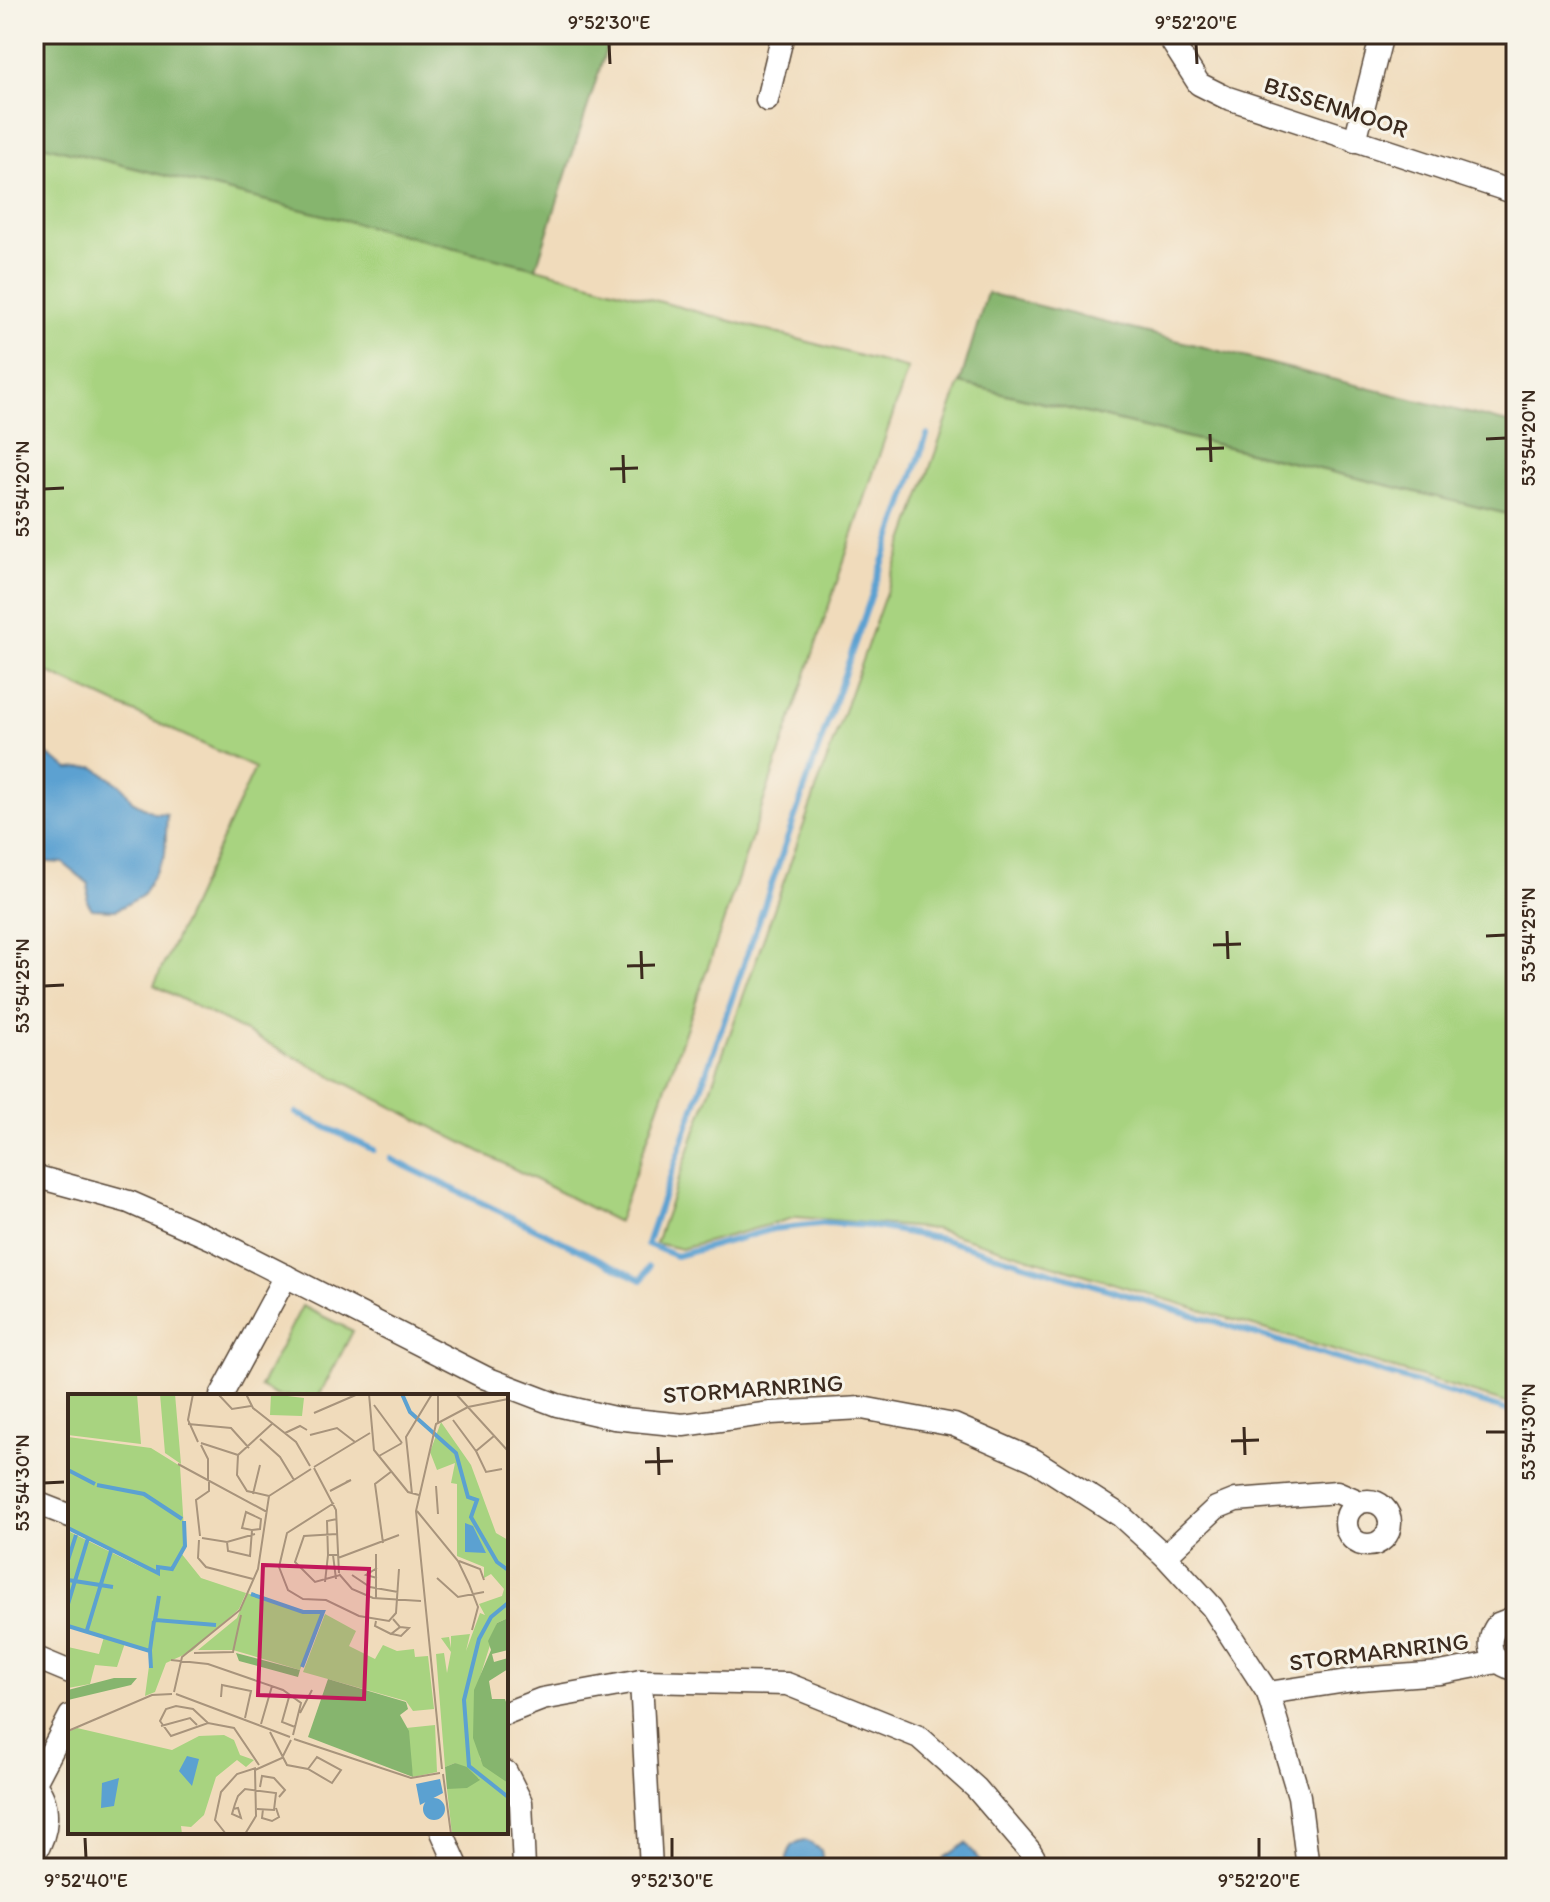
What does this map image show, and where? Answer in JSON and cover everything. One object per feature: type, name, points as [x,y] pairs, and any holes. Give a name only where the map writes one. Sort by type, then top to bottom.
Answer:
[{"type":"street","points":[[767,100],[783,34]]},
{"type":"street","name":"BISSENMOOR","points":[[1167,34],[1199,84],[1225,97],[1516,193]]},
{"type":"street","points":[[1355,141],[1382,34]]},
{"type":"street","name":"STORMARNRING","points":[[34,1176],[129,1202],[213,1239],[486,1378],[557,1405],[614,1418],[683,1425],[771,1413],[862,1408],[954,1425],[1034,1460],[1121,1516],[1165,1556],[1212,1607],[1268,1693],[1299,1796],[1308,1868]]},
{"type":"street","points":[[226,1388],[286,1276]]},
{"type":"street","points":[[1165,1556],[1216,1508],[1236,1500],[1337,1492],[1360,1502]]},
{"type":"street","points":[[34,1502],[68,1515]]},
{"type":"street","name":"STORMARNRING","points":[[1507,1665],[1490,1647],[1493,1630],[1505,1619],[1516,1617]]},
{"type":"street","points":[[34,1657],[68,1671]]},
{"type":"street","name":"STORMARNRING","points":[[1268,1693],[1360,1679],[1507,1665]]},
{"type":"street","points":[[508,1712],[542,1699],[641,1681],[787,1684],[919,1737],[976,1788],[1030,1851],[1040,1868]]},
{"type":"street","points":[[641,1681],[651,1868]]},
{"type":"street","points":[[34,1855],[47,1814],[35,1784],[68,1720]]},
{"type":"street","points":[[508,1776],[521,1802],[524,1868]]},
{"type":"street","points":[[441,1834],[445,1868]]},
{"type":"street","points":[[442,1834],[458,1868]]},
{"type":"green space","points":[[34,34],[611,34],[536,268],[34,143]]},
{"type":"green space","points":[[34,143],[536,268],[908,369],[716,944],[618,1222],[154,985],[255,768],[34,666]]},
{"type":"green space","points":[[987,293],[1516,425],[1516,516],[960,383]]},
{"type":"green space","points":[[960,383],[1516,516],[1516,1406],[935,1229],[797,1217],[681,1249],[656,1243]]},
{"type":"green space","points":[[302,1306],[353,1331],[320,1394],[273,1394],[260,1387]]},
{"type":"water","points":[[34,730],[38,732],[42,751],[69,769],[94,767],[123,787],[132,801],[154,813],[167,814],[165,855],[142,896],[116,910],[92,909],[87,901],[89,884],[63,863],[34,861]]},
{"type":"water","points":[[805,1840],[821,1850],[824,1868],[789,1868],[786,1864],[791,1848]]},
{"type":"water","points":[[966,1843],[985,1868],[946,1868],[944,1858]]},
{"type":"waterway","points":[[927,435],[647,1244],[676,1256],[773,1229],[828,1223],[871,1226],[942,1239],[1516,1413]]},
{"type":"waterway","points":[[296,1113],[374,1150]]},
{"type":"waterway","points":[[391,1159],[642,1280],[649,1267]]}]
